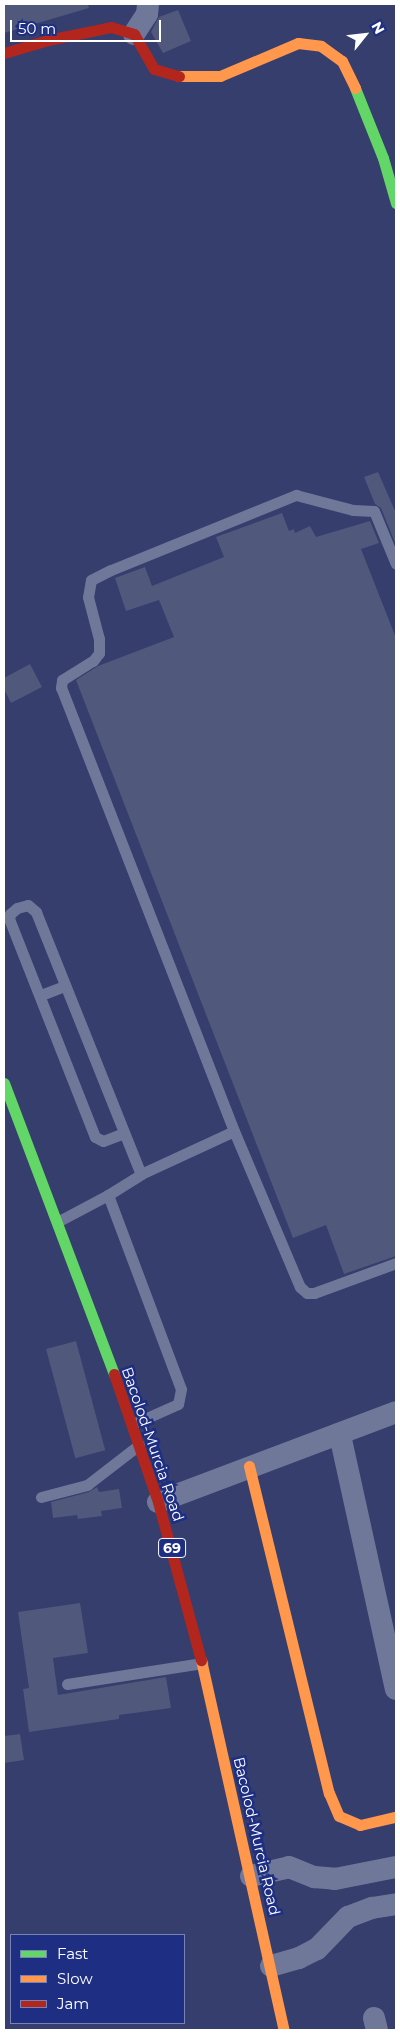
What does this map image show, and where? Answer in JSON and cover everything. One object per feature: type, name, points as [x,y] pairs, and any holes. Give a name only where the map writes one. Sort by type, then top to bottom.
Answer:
[{"type":"main road","points":[[4,54],[48,40],[111,27],[134,34],[154,69],[184,78],[220,76],[298,43],[321,46],[342,61],[360,98],[383,158],[396,203]]},
{"type":"main road","name":"Bacolod-Murcia Road","points":[[4,1082],[133,1424],[158,1502],[182,1584],[202,1663],[284,2030]]},
{"type":"main road","points":[[249,1466],[329,1793],[339,1816],[360,1825],[396,1817]]},
{"type":"street","points":[[134,34],[148,14],[148,4]]},
{"type":"street","points":[[158,1502],[249,1466],[340,1435],[396,1412]]},
{"type":"street","points":[[340,1435],[396,1689]]},
{"type":"street","points":[[251,1876],[288,1867],[314,1876],[335,1879],[396,1867]]},
{"type":"street","points":[[271,1966],[299,1958],[317,1949],[348,1917],[372,1908],[396,1904]]},
{"type":"lane","points":[[396,564],[374,511],[353,510],[296,495],[111,570],[91,580],[88,596],[99,639],[99,653],[93,661],[62,680],[61,688],[234,1132],[300,1287],[307,1293],[314,1293],[396,1263]]},
{"type":"lane","points":[[124,1133],[103,1141],[95,1137],[9,918],[16,908],[28,905],[36,912],[141,1174]]},
{"type":"lane","points":[[41,996],[65,986]]},
{"type":"lane","points":[[58,1222],[108,1195],[141,1174],[234,1132]]},
{"type":"lane","points":[[108,1195],[181,1389],[178,1404],[133,1424]]},
{"type":"lane","points":[[41,1497],[87,1485],[140,1444]]},
{"type":"lane","points":[[67,1684],[202,1663]]},
{"type":"building","points":[[4,4],[88,4],[89,8],[4,33]]},
{"type":"building","points":[[178,10],[191,41],[163,53],[151,32],[159,17]]},
{"type":"building","points":[[378,472],[396,513],[396,545],[381,508],[375,504],[364,477]]},
{"type":"building","points":[[282,513],[289,531],[294,529],[295,533],[310,526],[316,537],[370,521],[379,543],[361,549],[396,638],[396,1256],[344,1274],[326,1225],[293,1238],[76,680],[98,666],[174,637],[159,600],[126,611],[115,578],[145,567],[152,586],[224,557],[216,537]]},
{"type":"building","points":[[30,664],[42,687],[11,703],[4,689],[4,678]]},
{"type":"building","points":[[76,1341],[105,1450],[75,1458],[46,1349]]},
{"type":"building","points":[[97,1487],[99,1492],[119,1489],[122,1508],[101,1511],[102,1516],[78,1519],[77,1515],[53,1518],[51,1502],[89,1492]]},
{"type":"building","points":[[80,1603],[88,1653],[53,1658],[58,1695],[166,1677],[171,1708],[119,1715],[119,1719],[29,1732],[23,1689],[29,1688],[18,1612]]},
{"type":"building","points":[[20,1734],[24,1760],[4,1763],[4,1736]]},
{"type":"traffic: fast","points":[[355,88],[383,158],[396,203]]},
{"type":"traffic: fast","points":[[4,1083],[114,1374]]},
{"type":"traffic: slow","points":[[179,76],[220,76],[298,43],[321,46],[342,61],[355,88]]},
{"type":"traffic: slow","points":[[249,1466],[329,1793],[339,1816],[360,1825],[396,1817]]},
{"type":"traffic: slow","points":[[201,1660],[284,2030]]},
{"type":"traffic: jam","points":[[4,53],[48,40],[111,27],[134,34],[154,69],[179,76]]},
{"type":"traffic: jam","points":[[114,1374],[158,1502],[201,1660]]}]
